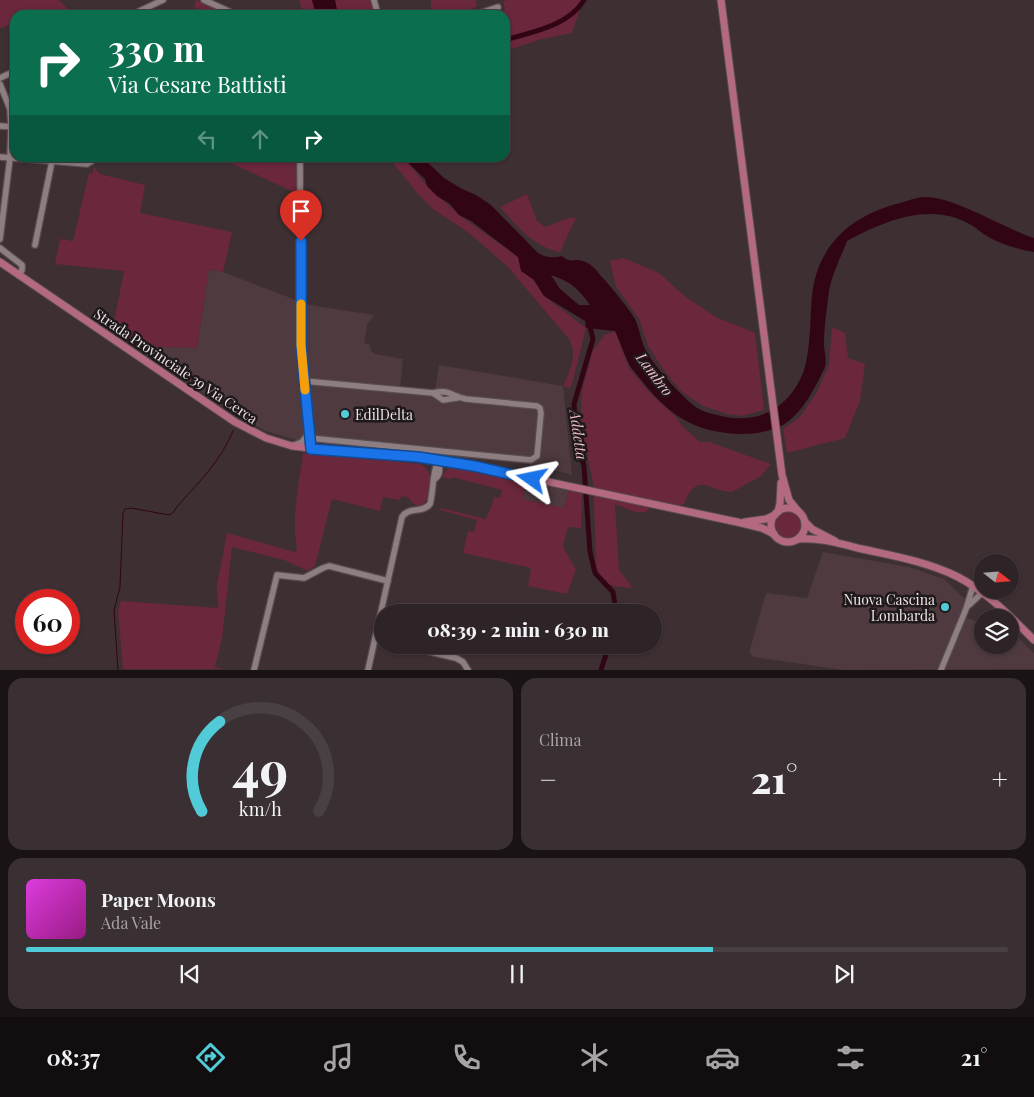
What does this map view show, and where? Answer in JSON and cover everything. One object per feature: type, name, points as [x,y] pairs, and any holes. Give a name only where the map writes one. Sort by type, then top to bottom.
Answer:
[{"type":"main road","points":[[721,0],[782,475],[789,500],[798,511]]},
{"type":"main road","name":"Strada Provinciale 39 Via Cerca","points":[[0,262],[235,422],[260,436],[292,446],[311,449],[418,457],[597,492],[762,528],[774,534],[782,541],[810,539],[845,545],[929,565],[973,586]]},
{"type":"main road","points":[[774,534],[772,526],[780,503],[782,475]]},
{"type":"main road","name":"Strada Provinciale 39 Via Cerca","points":[[737,522],[759,520],[788,508],[798,511],[812,529],[845,545]]},
{"type":"main road","points":[[798,539],[804,532],[805,522]]},
{"type":"main road","name":"Strada Provinciale 39 Via Cerca","points":[[990,599],[1034,640]]},
{"type":"street","points":[[142,10],[163,0]]},
{"type":"street","points":[[205,0],[226,10]]},
{"type":"street","points":[[492,10],[498,8]]},
{"type":"street","points":[[0,84],[10,108]]},
{"type":"street","points":[[0,157],[10,158],[0,239]]},
{"type":"street","points":[[35,246],[52,162]]},
{"type":"street","points":[[300,162],[301,341],[311,449]]},
{"type":"street","points":[[0,248],[22,265],[19,275]]},
{"type":"street","points":[[304,381],[433,393],[443,400],[457,398],[537,406],[541,412],[537,456],[531,460],[309,435]]},
{"type":"street","points":[[292,446],[302,442],[309,435]]},
{"type":"street","points":[[383,604],[402,517],[411,510],[421,510],[428,507],[432,498],[435,479],[440,469],[438,461]]},
{"type":"street","points":[[254,670],[277,575],[304,578],[329,566],[388,581]]},
{"type":"street","points":[[941,670],[966,609],[973,586]]},
{"type":"street","points":[[966,609],[974,599]]},
{"type":"street","points":[[368,670],[374,643]]},
{"type":"street","points":[[439,654],[456,658],[463,662],[468,670]]},
{"type":"shaded area","points":[[0,0],[59,0],[69,10],[10,10],[10,25],[0,28]]},
{"type":"shaded area","points":[[197,0],[220,10],[201,10],[194,7]]},
{"type":"shaded area","points":[[299,0],[312,0],[315,10],[302,10]]},
{"type":"shaded area","points":[[335,0],[370,0],[373,10],[337,10]]},
{"type":"shaded area","points":[[431,0],[476,0],[477,7],[474,7],[472,10],[431,10]]},
{"type":"shaded area","points":[[583,0],[572,33],[542,39],[510,49],[510,10],[505,10],[503,1]]},
{"type":"shaded area","points":[[229,162],[298,162],[298,194]]},
{"type":"shaded area","points":[[392,162],[407,162],[427,186],[459,215],[518,257],[544,296],[586,328],[571,388],[563,386],[573,357],[572,345],[569,339],[506,265],[470,234],[433,209]]},
{"type":"shaded area","points":[[94,167],[100,174],[145,185],[140,213],[232,232],[223,272],[209,269],[197,348],[133,346],[112,332],[124,271],[55,264],[60,239],[73,241],[89,173],[92,174]]},
{"type":"shaded area","points":[[527,194],[537,221],[545,227],[569,218],[576,218],[560,252],[534,241],[500,207]]},
{"type":"shaded area","points":[[624,258],[659,273],[687,298],[718,318],[755,333],[764,410],[742,416],[727,414],[703,406],[682,392],[665,372],[648,346],[639,319],[616,287],[610,261]]},
{"type":"shaded area","points":[[209,269],[223,272],[309,305],[374,315],[367,325],[364,343],[370,345],[371,351],[375,354],[403,359],[400,388],[435,391],[439,365],[563,386],[572,475],[536,465],[297,440],[266,431],[241,418],[133,346],[197,348]]},
{"type":"shaded area","points":[[832,327],[845,333],[848,358],[865,364],[860,401],[845,438],[787,453],[783,429],[800,417],[817,392],[829,365]]},
{"type":"shaded area","points":[[615,331],[629,368],[649,392],[700,442],[709,442],[771,464],[761,476],[732,492],[699,485],[689,494],[684,504],[677,506],[654,502],[646,512],[635,512],[615,504],[619,570],[633,588],[614,586],[605,582],[596,566],[593,482],[583,435],[581,409],[582,390],[593,350],[605,335]]},
{"type":"shaded area","points":[[303,453],[421,464],[427,469],[430,477],[429,495],[426,502],[421,505],[415,505],[409,498],[401,496],[400,500],[383,497],[380,511],[332,499],[315,566],[308,571],[284,560],[232,547],[222,639],[215,667],[224,669],[123,669],[118,611],[121,601],[218,608],[217,585],[227,533],[295,552],[297,548],[295,512]]},
{"type":"shaded area","points":[[451,467],[526,481],[523,499],[564,508],[569,490],[582,492],[581,528],[568,527],[563,547],[576,570],[567,594],[528,586],[531,568],[463,553],[468,531],[474,532],[477,520],[440,510],[441,508],[485,519],[494,497],[500,498],[502,490],[452,477],[451,479],[442,477],[446,470]]},
{"type":"shaded area","points":[[526,481],[569,490],[564,508],[523,499]]},
{"type":"shaded area","points":[[789,512],[799,515],[802,525],[799,535],[789,538],[779,535],[776,525],[779,515]]},
{"type":"shaded area","points":[[823,552],[909,567],[944,579],[967,601],[961,616],[974,620],[974,654],[1019,654],[1019,639],[1034,653],[1034,669],[844,670],[754,657],[749,653],[766,593],[807,598]]},
{"type":"water","points":[[312,0],[335,0],[337,10],[315,10]]},
{"type":"water","name":"Lambro","points":[[407,162],[427,162],[444,178],[491,205],[538,253],[550,257],[562,256],[568,260],[580,260],[590,265],[613,290],[635,319],[646,351],[670,383],[693,405],[702,410],[735,418],[761,415],[782,403],[791,394],[804,370],[809,342],[812,295],[815,277],[821,262],[839,236],[864,217],[879,210],[914,199],[925,197],[937,198],[964,207],[1034,238],[1034,252],[1004,244],[956,218],[924,214],[892,221],[847,241],[830,285],[824,331],[826,364],[813,391],[797,414],[783,425],[759,433],[731,434],[717,432],[692,424],[667,408],[631,367],[615,331],[586,328],[585,321],[544,296],[534,280],[521,271],[518,257],[471,221],[459,215],[450,204],[437,196],[427,186],[425,179]],"holes":[[[551,275],[569,283],[582,294],[590,305],[579,305],[560,289]]]},
{"type":"waterway","points":[[510,39],[549,27],[559,22],[577,9],[584,0]]},
{"type":"waterway","name":"Addetta","points":[[589,323],[593,339],[574,404],[576,436],[584,466],[590,552],[595,573],[613,592],[615,604]]},
{"type":"waterway","points":[[118,670],[114,610],[120,587],[123,513],[125,509],[131,508],[169,515],[173,513],[215,462],[233,431]]},
{"type":"waterway","name":"Addetta","points":[[601,670],[606,654]]},
{"type":"slow traffic","points":[[301,304],[301,345],[305,390]]},
{"type":"place","name":"EdilDelta","points":[[345,414]]},
{"type":"place","name":"Nuova Cascina Lombarda","points":[[945,607]]},
{"type":"route","points":[[301,241],[301,345],[311,449],[418,457],[474,466],[532,479]]}]
